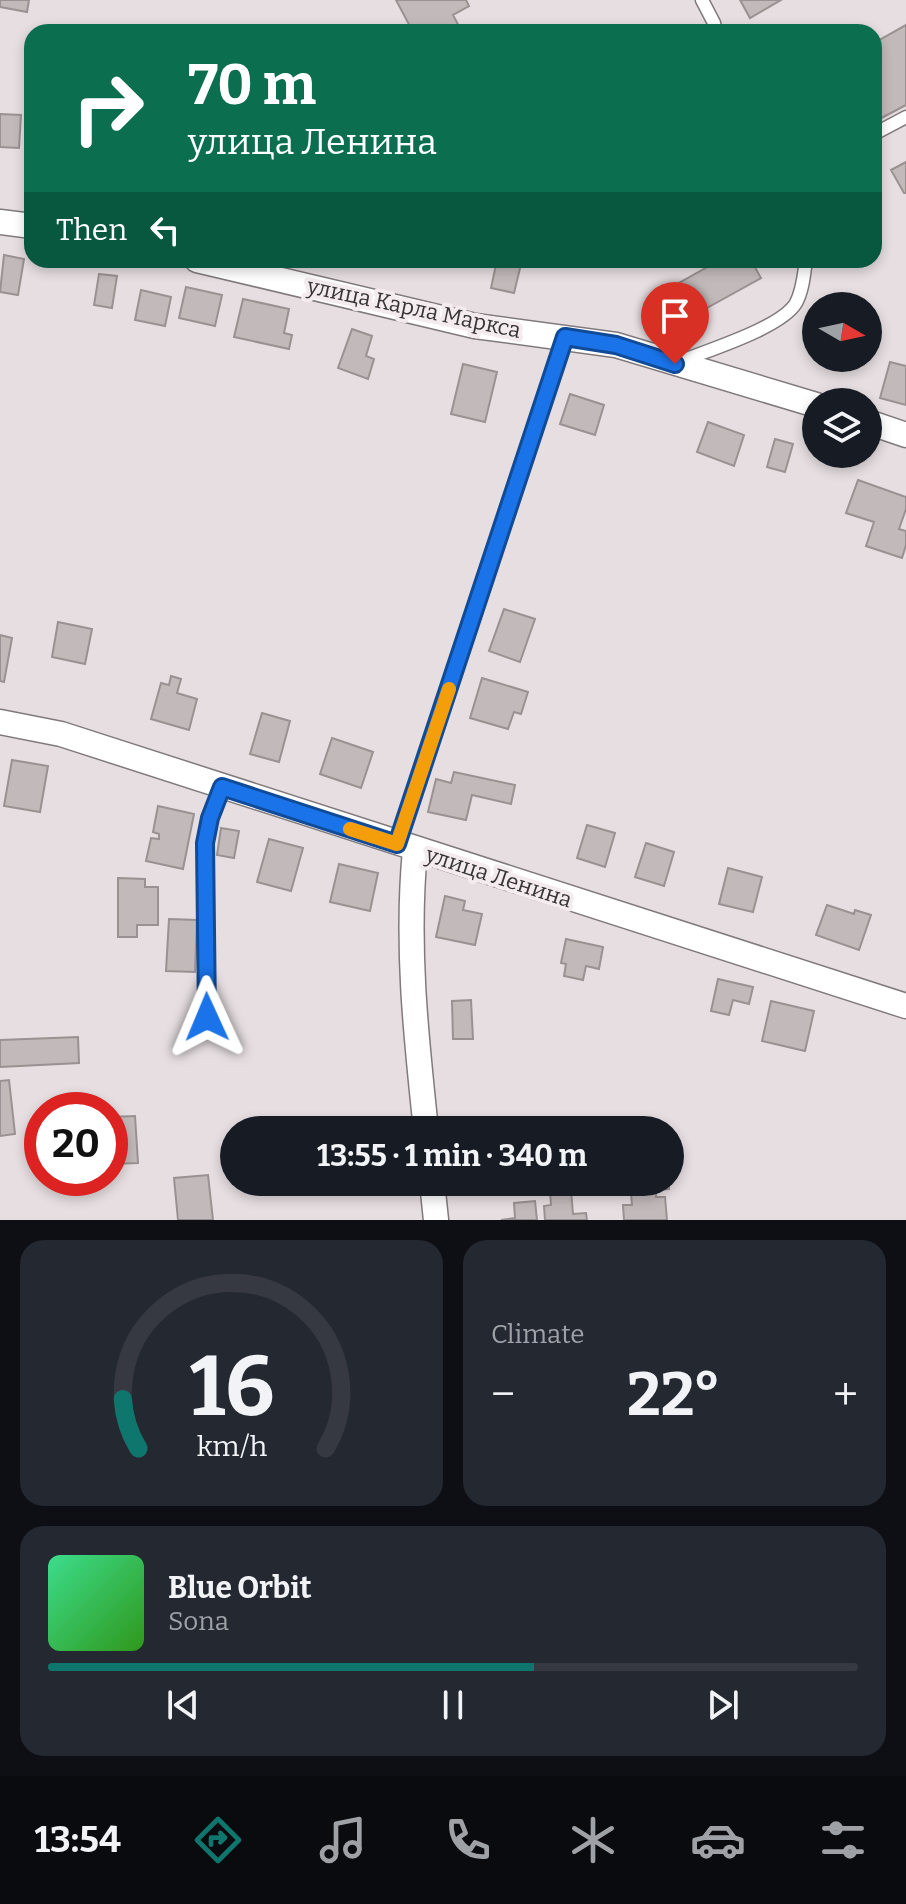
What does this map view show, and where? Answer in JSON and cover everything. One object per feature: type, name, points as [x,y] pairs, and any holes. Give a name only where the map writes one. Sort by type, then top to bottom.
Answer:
[{"type":"street","points":[[0,222],[24,225]]},
{"type":"street","name":"улица Карла Маркса","points":[[231,268],[475,326],[616,345],[802,401]]},
{"type":"street","points":[[882,427],[906,435]]},
{"type":"street","name":"улица Ленина","points":[[0,722],[61,734],[906,1006]]},
{"type":"street","points":[[406,847],[411,902],[412,999],[425,1116]]},
{"type":"street","points":[[433,1196],[436,1220]]},
{"type":"lane","points":[[702,0],[714,24]]},
{"type":"lane","points":[[882,130],[906,117]]},
{"type":"lane","points":[[675,364],[783,318],[795,303],[805,268]]},
{"type":"lane","points":[[406,847],[565,337]]},
{"type":"lane","points":[[207,1017],[205,843],[210,818],[222,787]]},
{"type":"building","points":[[0,0],[29,0],[27,12],[0,7]]},
{"type":"building","points":[[396,0],[466,0],[469,6],[453,15],[458,24],[409,24]]},
{"type":"building","points":[[740,0],[781,0],[750,18]]},
{"type":"building","points":[[906,25],[906,105],[882,118],[882,38]]},
{"type":"building","points":[[0,114],[21,115],[19,148],[0,147]]},
{"type":"building","points":[[906,162],[906,193],[904,193],[891,170]]},
{"type":"building","points":[[4,255],[24,259],[18,295],[0,292]]},
{"type":"building","points":[[495,268],[520,268],[514,293],[491,288]]},
{"type":"building","points":[[706,268],[755,268],[761,278],[687,319],[670,288]]},
{"type":"building","points":[[99,274],[117,276],[112,308],[94,305]]},
{"type":"building","points":[[186,287],[222,295],[215,326],[179,318]]},
{"type":"building","points":[[141,290],[171,297],[165,326],[135,320]]},
{"type":"building","points":[[243,299],[289,309],[284,333],[292,335],[289,349],[234,337]]},
{"type":"building","points":[[352,329],[372,336],[366,356],[374,359],[368,379],[338,368]]},
{"type":"building","points":[[890,362],[906,366],[906,405],[882,399]]},
{"type":"building","points":[[463,364],[497,372],[485,422],[451,414]]},
{"type":"building","points":[[570,394],[604,405],[595,435],[560,424]]},
{"type":"building","points":[[708,422],[744,435],[734,466],[697,452]]},
{"type":"building","points":[[775,439],[793,444],[785,472],[767,467]]},
{"type":"building","points":[[858,480],[906,497],[906,509],[899,529],[906,531],[902,558],[866,546],[874,522],[846,513]]},
{"type":"building","points":[[504,609],[535,619],[520,662],[489,651]]},
{"type":"building","points":[[58,622],[92,629],[85,664],[52,657]]},
{"type":"building","points":[[0,635],[12,638],[4,682],[0,681]]},
{"type":"building","points":[[171,676],[181,679],[177,693],[197,699],[189,730],[151,719],[161,683],[169,685]]},
{"type":"building","points":[[482,678],[528,692],[521,714],[514,712],[508,729],[470,718]]},
{"type":"building","points":[[262,713],[290,721],[279,762],[250,754]]},
{"type":"building","points":[[332,738],[373,752],[361,788],[320,774]]},
{"type":"building","points":[[12,760],[48,766],[40,812],[4,806]]},
{"type":"building","points":[[454,772],[515,785],[511,804],[472,795],[466,820],[428,812],[436,779],[451,783]]},
{"type":"building","points":[[158,806],[194,814],[183,869],[146,861],[151,838],[159,839],[159,834],[153,832]]},
{"type":"building","points":[[587,825],[615,833],[605,867],[577,858]]},
{"type":"building","points":[[221,828],[239,831],[234,858],[217,855]]},
{"type":"building","points":[[269,839],[303,848],[291,891],[257,882]]},
{"type":"building","points":[[646,843],[674,852],[664,886],[635,877]]},
{"type":"building","points":[[339,864],[378,873],[370,911],[330,902]]},
{"type":"building","points":[[728,868],[762,877],[753,912],[719,904]]},
{"type":"building","points":[[118,878],[145,879],[145,887],[158,887],[158,925],[137,925],[137,937],[118,937]]},
{"type":"building","points":[[445,896],[465,901],[463,910],[482,914],[475,945],[436,937]]},
{"type":"building","points":[[827,905],[854,914],[855,910],[871,915],[859,950],[816,935]]},
{"type":"building","points":[[169,919],[197,920],[195,972],[166,971]]},
{"type":"building","points":[[566,939],[603,947],[599,969],[586,966],[583,980],[564,976],[566,964],[561,963]]},
{"type":"building","points":[[718,979],[753,987],[749,1004],[733,1000],[729,1015],[711,1011]]},
{"type":"building","points":[[471,1000],[473,1039],[453,1039],[452,1001]]},
{"type":"building","points":[[771,1001],[814,1011],[805,1051],[762,1041]]},
{"type":"building","points":[[78,1037],[79,1063],[0,1067],[0,1040]]},
{"type":"building","points":[[9,1080],[15,1134],[0,1136],[0,1081]]},
{"type":"building","points":[[128,1116],[135,1116],[138,1163],[128,1163]]},
{"type":"building","points":[[208,1175],[213,1220],[178,1220],[174,1178]]},
{"type":"building","points":[[550,1196],[572,1196],[573,1214],[586,1213],[587,1220],[545,1220],[544,1206],[551,1205]]},
{"type":"building","points":[[631,1196],[665,1197],[667,1220],[624,1220],[623,1205],[632,1205]]},
{"type":"building","points":[[535,1201],[537,1220],[501,1220],[515,1218],[514,1203]]},
{"type":"slow traffic","points":[[350,829],[397,844],[449,689]]},
{"type":"route","points":[[207,1017],[205,843],[210,818],[222,787],[397,844],[565,337],[616,345],[675,364]]}]
